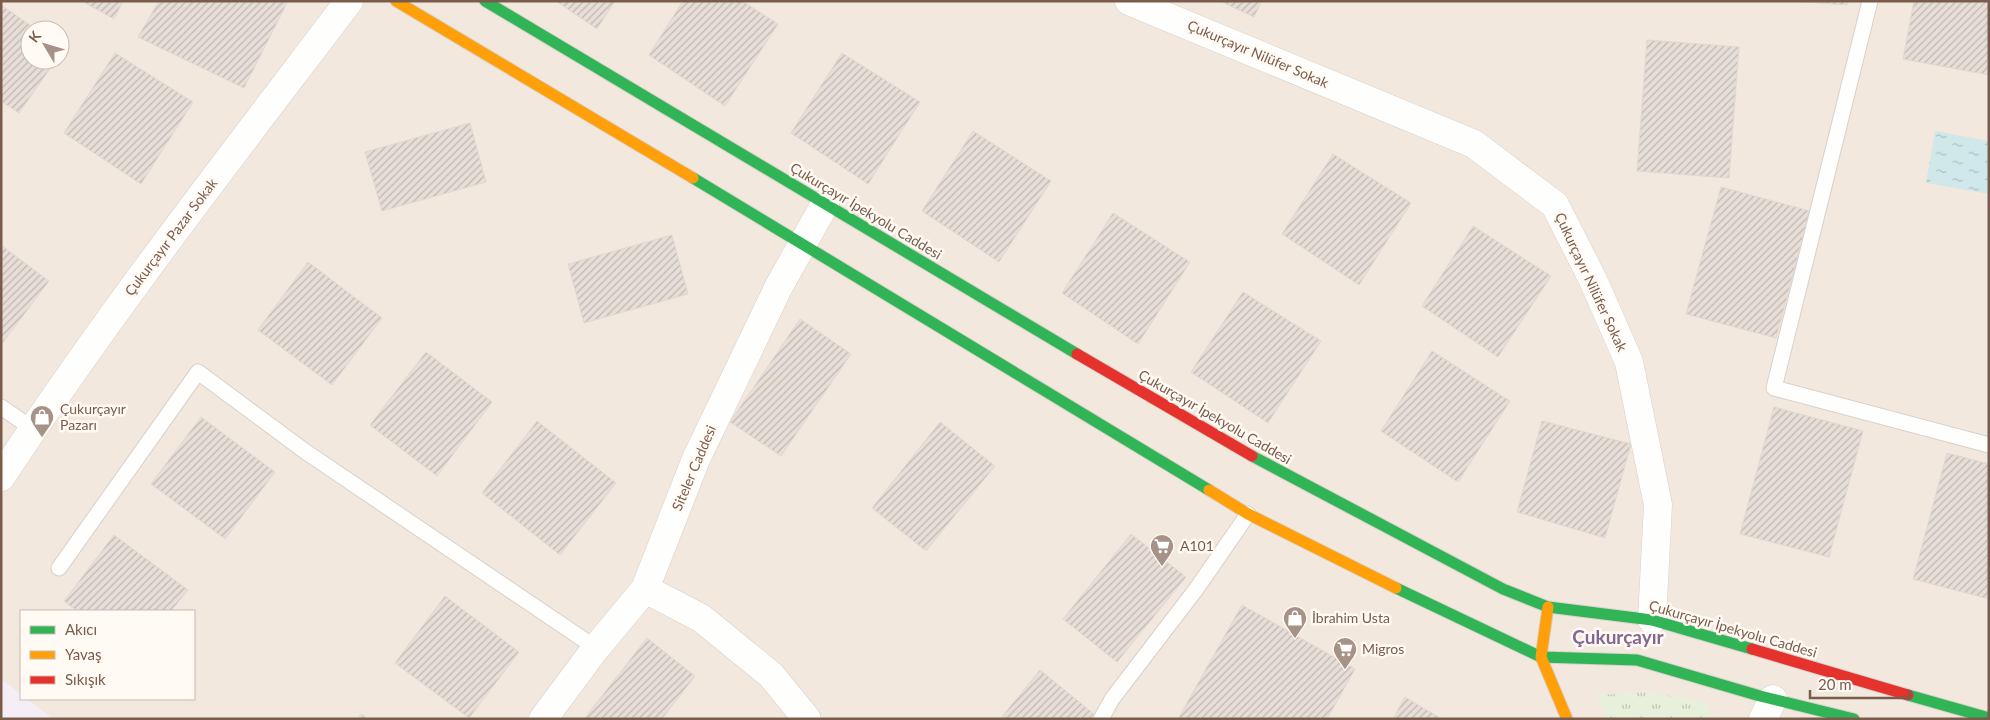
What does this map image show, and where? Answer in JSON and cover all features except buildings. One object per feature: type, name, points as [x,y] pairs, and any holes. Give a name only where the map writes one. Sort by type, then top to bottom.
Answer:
[{"type":"street","name":"Çukurçayır Pazar Sokak","points":[[1,477],[143,273],[349,1]]},
{"type":"street","points":[[396,1],[803,243],[1248,514],[1482,630],[1541,657],[1637,660],[1768,709],[1854,719]]},
{"type":"street","name":"Çukurçayır İpekyolu Caddesi","points":[[484,1],[1083,358],[1280,472],[1503,589],[1548,607],[1652,620],[1989,718]]},
{"type":"street","name":"Çukurçayır Nilüfer Sokak","points":[[1129,1],[1474,144],[1555,205],[1593,280],[1629,362],[1658,505],[1652,620]]},
{"type":"street","name":"Siteler Caddesi","points":[[543,719],[596,648],[645,589],[696,459],[779,286],[825,204]]},
{"type":"street","points":[[645,589],[701,618],[771,675],[807,719]]},
{"type":"street","points":[[1548,607],[1541,657],[1567,719]]},
{"type":"lane","points":[[1870,1],[1774,388],[1989,446]]},
{"type":"lane","points":[[59,568],[198,372],[306,452],[596,648]]},
{"type":"lane","points":[[1,407],[33,429]]},
{"type":"lane","points":[[1101,719],[1112,699],[1197,588],[1248,514]]},
{"type":"shaded area","points":[[1,1],[1989,1],[1989,719],[1,719]]},
{"type":"shaded area","points":[[1,679],[20,693],[20,700],[28,700],[53,719],[1,719]]},
{"type":"green space","points":[[1649,692],[1703,702],[1716,719],[1606,719],[1597,695]]},
{"type":"water","points":[[1935,131],[1989,141],[1989,194],[1926,183]]},
{"type":"traffic: fast","points":[[485,1],[1077,354]]},
{"type":"traffic: fast","points":[[693,178],[1209,490]]},
{"type":"traffic: fast","points":[[1252,456],[1503,589],[1548,607],[1652,620],[1752,649]]},
{"type":"traffic: fast","points":[[1396,588],[1541,657],[1637,660],[1760,696],[1854,719]]},
{"type":"traffic: fast","points":[[1908,695],[1989,718]]},
{"type":"traffic: slow","points":[[396,1],[693,178]]},
{"type":"traffic: slow","points":[[1209,490],[1248,514],[1396,588]]},
{"type":"traffic: slow","points":[[1548,607],[1541,657],[1567,719]]},
{"type":"traffic: jam","points":[[1077,354],[1252,456]]},
{"type":"traffic: jam","points":[[1752,649],[1908,695]]},
{"type":"place","name":"Çukurçayır Pazarı","points":[[42,438]]},
{"type":"place","name":"A101","points":[[1162,567]]},
{"type":"place","name":"İbrahim Usta","points":[[1295,639]]},
{"type":"place","name":"Migros","points":[[1345,670]]},
{"type":"district","name":"Çukurçayır","points":[[1618,637]]}]
